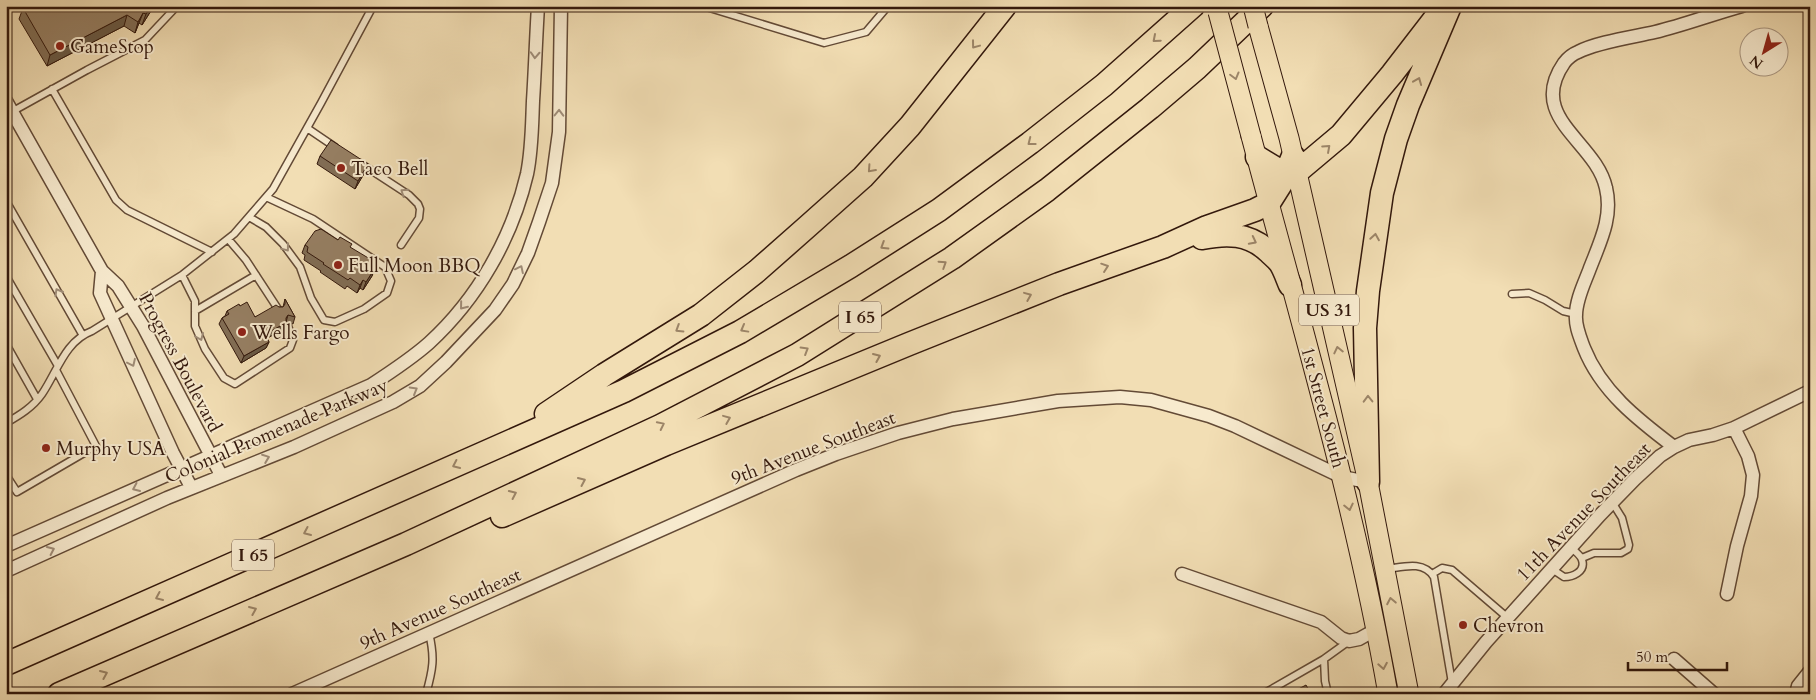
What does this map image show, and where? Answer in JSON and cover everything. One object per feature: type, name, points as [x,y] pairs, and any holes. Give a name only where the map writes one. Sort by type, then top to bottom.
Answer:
[{"type":"highway","points":[[500,445],[604,375],[701,315],[765,264],[863,177],[910,126],[1005,6]]},
{"type":"highway","name":"I 65","points":[[6,664],[624,391],[717,344],[790,303],[939,210],[1030,143],[1104,84],[1193,6]]},
{"type":"highway","name":"I 65","points":[[59,694],[406,544],[660,426],[797,355],[952,258],[1047,190],[1191,74],[1262,6]]},
{"type":"highway","points":[[1254,147],[1291,160],[1319,155],[1341,135],[1392,74],[1443,6]]},
{"type":"highway","points":[[1368,482],[1365,328],[1368,291],[1382,193],[1396,139],[1408,105],[1450,6]]},
{"type":"highway","points":[[406,544],[459,535],[666,444],[909,344],[1059,284],[1255,210],[1269,203],[1291,160]]},
{"type":"highway","points":[[1171,243],[1213,236],[1244,236],[1263,246],[1280,262],[1290,284]]},
{"type":"main road","name":"1st Street South","points":[[1217,6],[1342,477],[1377,629],[1388,694]]},
{"type":"main road","name":"1st Street South","points":[[1253,6],[1368,482],[1409,694]]},
{"type":"street","name":"Colonial Promenade Parkway","points":[[6,546],[371,385],[429,343],[462,307],[483,279],[504,243],[515,215],[527,173],[532,135],[538,6]]},
{"type":"street","name":"Colonial Promenade Parkway","points":[[6,571],[191,487],[294,447],[393,402],[420,386],[495,310],[513,284],[528,253],[552,183],[559,132],[561,6]]},
{"type":"street","points":[[1674,447],[1630,411],[1603,384],[1584,348],[1576,324],[1576,314],[1590,268],[1601,242],[1607,220],[1608,202],[1606,187],[1593,159],[1564,126],[1554,106],[1551,93],[1563,64],[1576,52],[1658,31],[1742,6]]},
{"type":"street","name":"Progress Boulevard","points":[[8,110],[102,271],[118,286],[131,307],[221,475]]},
{"type":"street","points":[[102,271],[100,293],[191,487]]},
{"type":"street","name":"11th Avenue Southeast","points":[[1448,688],[1612,502],[1660,456],[1689,440],[1713,436],[1734,428],[1810,390]]},
{"type":"street","name":"9th Avenue Southeast","points":[[292,694],[836,454],[898,433],[953,419],[1026,405],[1091,398],[1120,397],[1151,400],[1194,411],[1235,426],[1342,477],[1368,482]]},
{"type":"street","points":[[1726,594],[1751,496],[1753,474],[1748,456],[1734,428]]},
{"type":"street","points":[[1182,574],[1321,622],[1341,638],[1349,640],[1359,639],[1377,629]]},
{"type":"street","points":[[1674,659],[1714,694]]},
{"type":"street","points":[[1796,694],[1798,686],[1810,671]]},
{"type":"lane","points":[[8,110],[145,40],[177,6]]},
{"type":"lane","points":[[7,420],[25,413],[37,399],[68,349],[82,334],[92,331],[182,275],[228,240],[249,217],[273,189],[373,6]]},
{"type":"lane","points":[[703,6],[824,42],[866,32],[888,6]]},
{"type":"lane","points":[[52,89],[116,200],[127,210],[212,252]]},
{"type":"lane","points":[[307,128],[338,149]]},
{"type":"lane","points":[[354,159],[409,195],[418,204],[420,209],[419,218],[401,245]]},
{"type":"lane","points":[[249,217],[266,227],[283,244],[300,267],[311,298],[324,320],[336,322],[343,320],[364,309],[387,293],[391,281],[385,267],[313,219],[266,197]]},
{"type":"lane","points":[[6,201],[82,334]]},
{"type":"lane","points":[[228,240],[246,260],[278,309]]},
{"type":"lane","points":[[182,275],[196,301],[195,326],[205,349],[224,378],[235,384],[290,348],[293,340],[288,326]]},
{"type":"lane","points":[[195,311],[256,275]]},
{"type":"lane","points":[[6,276],[57,368],[96,446],[17,492],[6,476]]},
{"type":"lane","points":[[1512,294],[1529,293],[1545,300],[1563,312],[1576,314]]},
{"type":"lane","points":[[6,344],[37,399]]},
{"type":"lane","points":[[1582,558],[1594,553],[1621,553],[1628,549],[1629,545],[1622,518],[1612,502]]},
{"type":"lane","points":[[1552,569],[1564,577],[1574,575],[1581,570],[1582,558],[1571,548]]},
{"type":"lane","points":[[1385,570],[1414,565],[1424,568],[1432,574],[1439,605],[1448,688]]},
{"type":"lane","points":[[1432,574],[1442,568],[1452,570],[1508,618]]},
{"type":"lane","points":[[426,694],[433,669],[433,649],[429,633]]},
{"type":"lane","points":[[1263,694],[1324,659],[1349,640]]},
{"type":"lane","points":[[1324,659],[1325,681],[1328,694]]},
{"type":"building","name":"GameStop","points":[[26,6],[151,6],[146,14],[143,13],[138,22],[127,15],[50,55],[23,8]]},
{"type":"building","points":[[331,140],[368,164],[358,181],[320,156]]},
{"type":"building","name":"Full Moon BBQ","points":[[321,229],[338,240],[340,237],[352,244],[350,247],[375,262],[375,268],[366,282],[363,280],[360,285],[350,278],[348,280],[307,252],[308,247],[305,245],[315,231]]},
{"type":"building","points":[[285,299],[295,317],[288,315],[286,323],[265,334],[269,342],[244,356],[222,318],[229,314],[227,311],[247,302],[255,317],[276,305],[283,307]]},
{"type":"building","points":[[1306,685],[1311,694],[1289,694]]},
{"type":"place","name":"GameStop","points":[[60,46]]},
{"type":"place","name":"Taco Bell","points":[[341,168]]},
{"type":"place","name":"Full Moon BBQ","points":[[338,265]]},
{"type":"place","name":"Wells Fargo","points":[[242,332]]},
{"type":"place","name":"Murphy USA","points":[[46,448]]},
{"type":"place","name":"Chevron","points":[[1463,625]]}]
